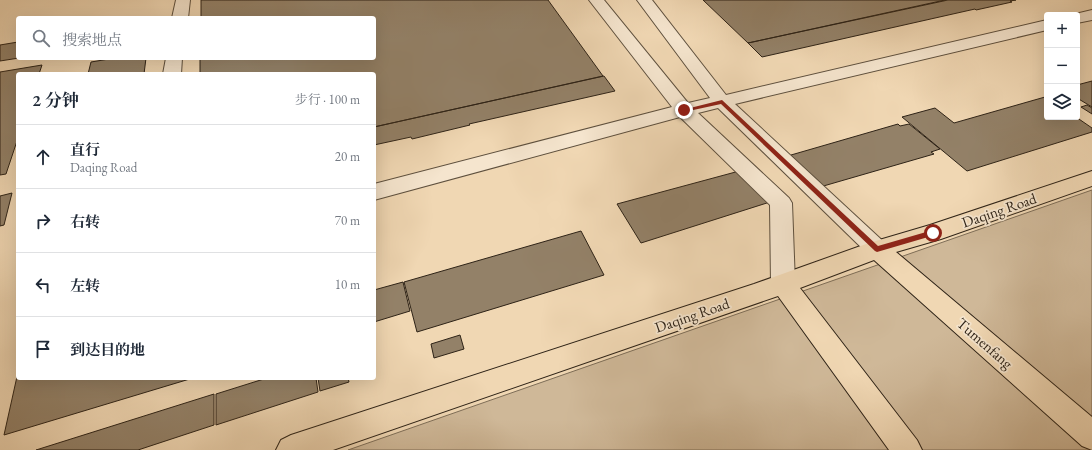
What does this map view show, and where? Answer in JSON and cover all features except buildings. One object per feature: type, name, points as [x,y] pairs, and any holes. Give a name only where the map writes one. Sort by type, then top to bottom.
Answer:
[{"type":"main road","name":"Daqing Road","points":[[291,450],[783,284],[877,249],[933,233],[1092,178]]},
{"type":"main road","name":"Tumenfang","points":[[877,249],[1092,436]]},
{"type":"main road","points":[[783,284],[907,450]]},
{"type":"street","points":[[180,16],[183,0]]},
{"type":"street","points":[[596,0],[684,110],[781,203],[783,284]]},
{"type":"street","points":[[644,0],[722,102],[877,249]]},
{"type":"street","points":[[1080,17],[1092,15]]},
{"type":"street","points":[[376,191],[684,110],[1044,26]]},
{"type":"street","points":[[172,72],[174,60]]},
{"type":"shaded area","points":[[1092,190],[1092,450],[348,450]]},
{"type":"route","points":[[684,110],[722,102],[877,249],[933,233]]}]
